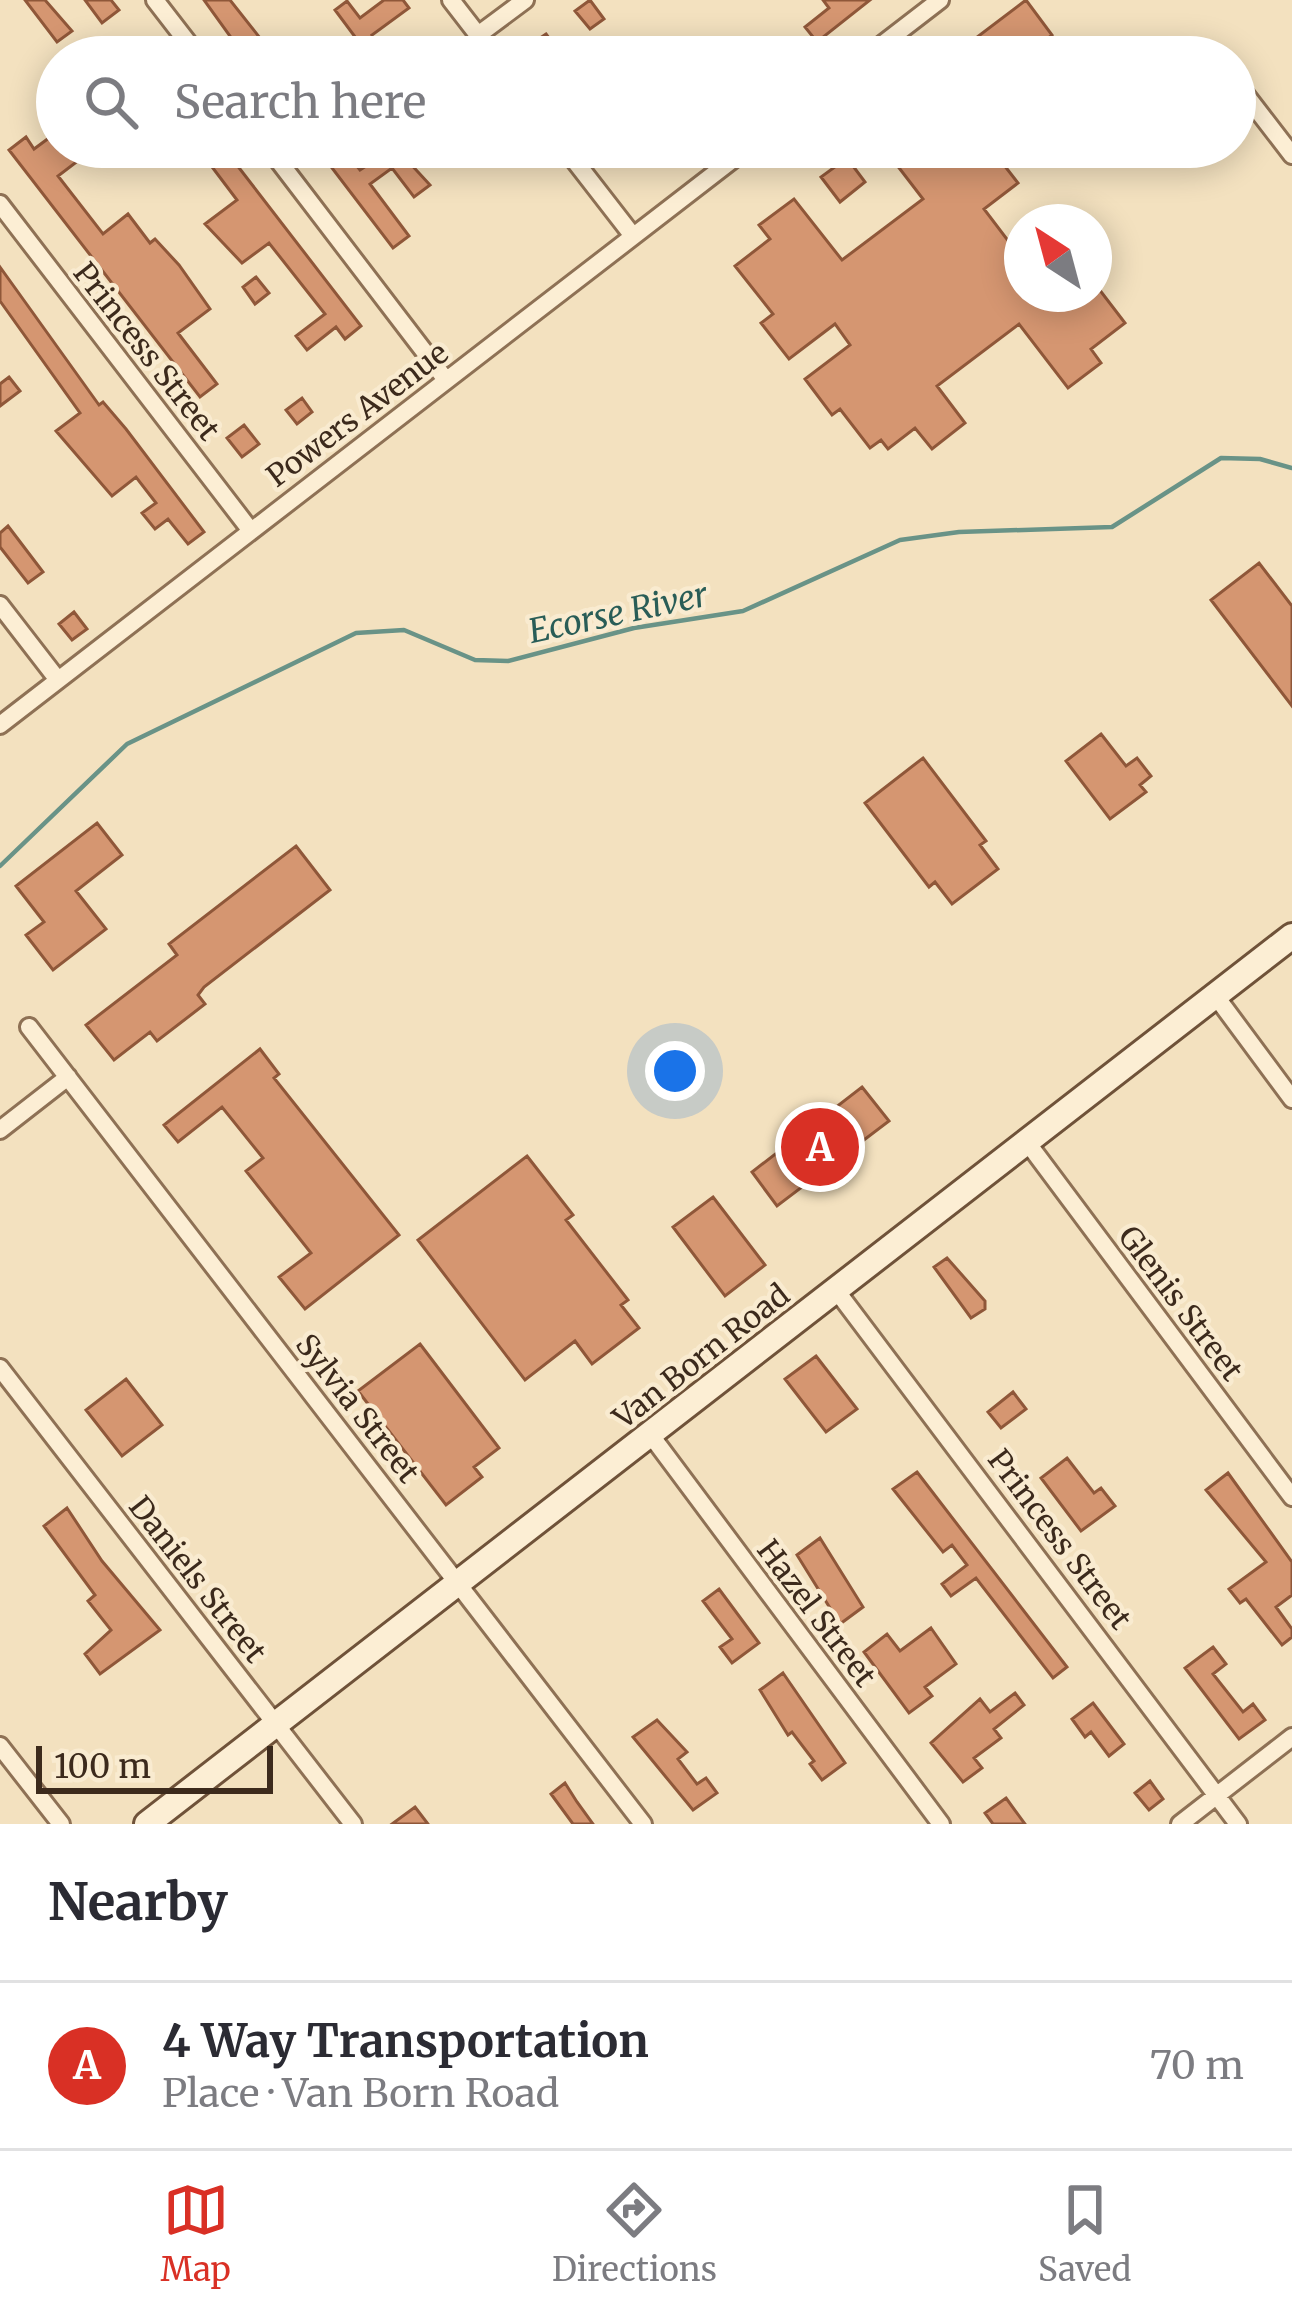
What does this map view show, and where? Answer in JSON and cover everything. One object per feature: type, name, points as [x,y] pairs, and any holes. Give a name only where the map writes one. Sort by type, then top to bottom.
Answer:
[{"type":"main road","name":"Van Born Road","points":[[146,1824],[1292,936]]},
{"type":"street","points":[[155,0],[183,36]]},
{"type":"street","points":[[451,0],[478,35],[525,0]]},
{"type":"street","points":[[893,36],[940,0]]},
{"type":"street","points":[[1256,108],[1292,155]]},
{"type":"street","points":[[284,168],[446,380]]},
{"type":"street","points":[[580,168],[633,236]]},
{"type":"street","name":"Powers Avenue","points":[[0,725],[722,168]]},
{"type":"street","name":"Princess Street","points":[[0,204],[251,531]]},
{"type":"street","points":[[0,605],[58,680]]},
{"type":"street","points":[[1215,995],[1292,1099]]},
{"type":"street","name":"Sylvia Street","points":[[28,1027],[644,1824]]},
{"type":"street","points":[[0,1130],[68,1077]]},
{"type":"street","name":"Glenis Street","points":[[1027,1142],[1292,1497]]},
{"type":"street","name":"Princess Street","points":[[836,1290],[1238,1824]]},
{"type":"street","name":"Daniels Street","points":[[0,1368],[353,1824]]},
{"type":"street","name":"Hazel Street","points":[[650,1434],[941,1824]]},
{"type":"street","points":[[1180,1824],[1292,1737]]},
{"type":"street","points":[[0,1746],[61,1824]]},
{"type":"building","points":[[25,0],[45,0],[72,31],[52,36]]},
{"type":"building","points":[[85,0],[111,0],[119,10],[102,23]]},
{"type":"building","points":[[204,0],[230,0],[258,36],[230,36]]},
{"type":"building","points":[[384,0],[403,0],[409,8],[373,36],[354,36],[335,10],[347,1],[360,18]]},
{"type":"building","points":[[590,0],[604,19],[590,29],[575,11]]},
{"type":"building","points":[[823,0],[870,0],[825,36],[812,36],[805,27],[829,8]]},
{"type":"building","points":[[1026,0],[1052,35],[1051,36],[979,36]]},
{"type":"building","points":[[26,137],[34,149],[36,168],[69,168],[58,176],[103,234],[128,214],[150,243],[155,239],[179,265],[210,309],[178,333],[217,384],[200,397],[9,150]]},
{"type":"building","points":[[213,168],[239,168],[361,326],[345,339],[336,327],[307,350],[296,336],[325,314],[269,243],[242,263],[205,224],[237,200]]},
{"type":"building","points":[[332,168],[392,168],[370,184],[409,236],[393,248]]},
{"type":"building","points":[[392,168],[414,168],[430,185],[414,197]]},
{"type":"building","points":[[833,168],[854,168],[865,182],[840,202],[821,177]]},
{"type":"building","points":[[899,168],[1006,168],[1018,183],[984,209],[1004,235],[1004,312],[1112,312],[1112,306],[1125,323],[1091,349],[1101,363],[1068,388],[1019,324],[937,386],[965,423],[932,449],[915,428],[888,449],[881,440],[870,448],[840,409],[832,415],[805,379],[850,345],[835,324],[789,359],[761,323],[773,314],[735,266],[770,239],[759,225],[794,199],[842,260],[923,199]]},
{"type":"building","points":[[0,267],[99,405],[103,402],[126,429],[204,532],[188,544],[168,519],[155,529],[142,513],[156,503],[136,477],[112,496],[56,431],[80,413],[0,301]]},
{"type":"building","points":[[256,277],[269,293],[255,304],[243,287]]},
{"type":"building","points":[[9,377],[20,391],[0,406],[0,384]]},
{"type":"building","points":[[302,398],[312,412],[297,424],[286,410]]},
{"type":"building","points":[[244,425],[259,444],[242,457],[227,438]]},
{"type":"building","points":[[8,526],[43,572],[28,583],[0,547],[0,533]]},
{"type":"building","points":[[1259,563],[1292,606],[1292,706],[1211,600]]},
{"type":"building","points":[[74,612],[87,629],[72,640],[59,624]]},
{"type":"building","points":[[1101,734],[1126,766],[1137,758],[1151,776],[1140,785],[1146,792],[1110,819],[1066,761]]},
{"type":"building","points":[[923,758],[986,841],[980,845],[998,869],[952,904],[935,882],[929,887],[865,803]]},
{"type":"building","points":[[97,823],[122,855],[76,891],[106,929],[53,970],[26,935],[44,922],[16,886]]},
{"type":"building","points":[[296,846],[330,890],[204,987],[198,995],[205,1004],[157,1041],[150,1032],[114,1060],[86,1025],[177,955],[169,944]]},
{"type":"building","points":[[260,1049],[279,1074],[274,1078],[399,1235],[305,1309],[279,1277],[311,1253],[246,1171],[263,1158],[222,1107],[178,1142],[164,1125]]},
{"type":"building","points":[[862,1087],[889,1121],[777,1206],[752,1172]]},
{"type":"building","points":[[527,1156],[573,1215],[566,1220],[628,1300],[621,1305],[639,1328],[592,1364],[575,1341],[525,1380],[418,1240]]},
{"type":"building","points":[[713,1197],[765,1265],[725,1296],[673,1227]]},
{"type":"building","points":[[947,1258],[985,1301],[985,1309],[971,1318],[934,1267]]},
{"type":"building","points":[[420,1344],[499,1448],[474,1467],[482,1477],[446,1505],[358,1391]]},
{"type":"building","points":[[816,1356],[857,1409],[826,1432],[785,1379]]},
{"type":"building","points":[[126,1379],[162,1425],[122,1456],[86,1410]]},
{"type":"building","points":[[1013,1392],[1026,1409],[1001,1428],[988,1412]]},
{"type":"building","points":[[1067,1458],[1094,1493],[1101,1488],[1115,1506],[1081,1531],[1041,1478]]},
{"type":"building","points":[[917,1472],[1067,1667],[1053,1678],[976,1578],[951,1596],[942,1584],[967,1565],[952,1545],[943,1552],[893,1489]]},
{"type":"building","points":[[1228,1473],[1292,1562],[1292,1595],[1276,1607],[1292,1629],[1292,1637],[1282,1645],[1246,1599],[1240,1603],[1229,1589],[1266,1562],[1206,1490]]},
{"type":"building","points":[[67,1508],[102,1561],[160,1630],[100,1674],[85,1654],[111,1630],[88,1601],[95,1595],[44,1526]]},
{"type":"building","points":[[820,1538],[863,1607],[840,1624],[797,1555]]},
{"type":"building","points":[[719,1589],[759,1643],[732,1663],[720,1647],[732,1639],[703,1601]]},
{"type":"building","points":[[931,1628],[956,1664],[925,1687],[932,1696],[909,1713],[864,1652],[887,1634],[900,1651]]},
{"type":"building","points":[[1213,1647],[1226,1664],[1213,1674],[1243,1712],[1253,1704],[1265,1720],[1239,1739],[1185,1668]]},
{"type":"building","points":[[783,1673],[845,1763],[822,1780],[810,1764],[814,1761],[792,1732],[788,1735],[760,1690]]},
{"type":"building","points":[[1015,1693],[1024,1705],[994,1729],[1001,1738],[974,1758],[982,1768],[963,1782],[931,1743],[980,1699],[990,1712]]},
{"type":"building","points":[[1093,1703],[1124,1744],[1109,1756],[1091,1732],[1085,1737],[1072,1719]]},
{"type":"building","points":[[657,1720],[687,1752],[678,1759],[697,1784],[706,1778],[717,1793],[693,1810],[633,1737]]},
{"type":"building","points":[[1150,1781],[1163,1799],[1149,1810],[1135,1793]]},
{"type":"building","points":[[565,1783],[593,1824],[573,1824],[551,1794]]},
{"type":"building","points":[[1006,1798],[1025,1824],[993,1824],[985,1813]]},
{"type":"building","points":[[415,1807],[428,1824],[392,1824]]},
{"type":"waterway","name":"Ecorse River","points":[[0,866],[127,744],[356,633],[404,630],[475,660],[508,661],[634,628],[743,611],[900,540],[959,532],[1112,527],[1221,458],[1260,459],[1292,468]]},
{"type":"place","name":"4 Way Transportation","points":[[820,1147]]}]
